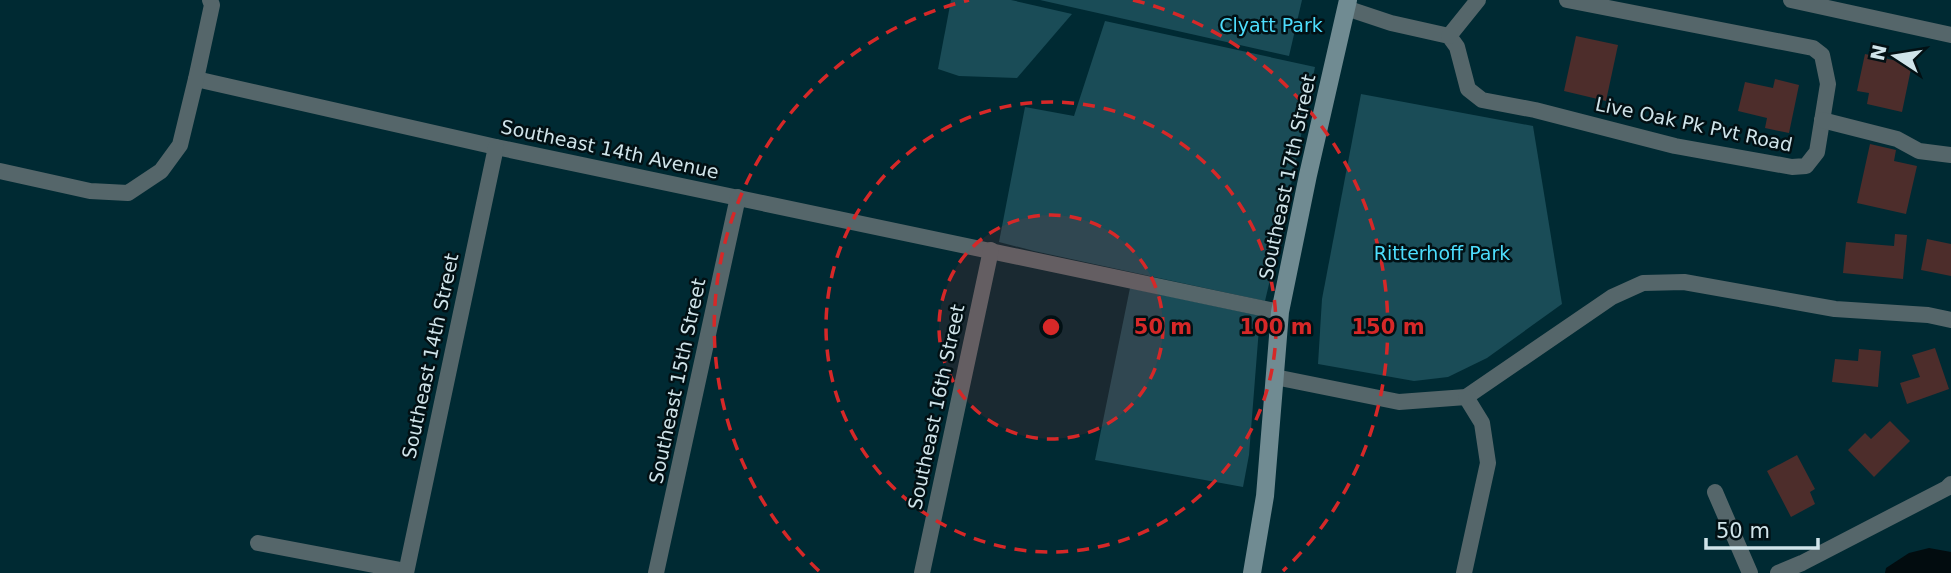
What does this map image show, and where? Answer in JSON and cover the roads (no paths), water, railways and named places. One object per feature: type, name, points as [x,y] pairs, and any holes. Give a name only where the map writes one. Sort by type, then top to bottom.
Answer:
[{"type":"main road","name":"Southeast 17th Street","points":[[1252,573],[1265,496],[1280,312],[1347,4]]},
{"type":"street","points":[[0,172],[90,191],[128,192],[161,171],[180,145],[212,5],[210,0]]},
{"type":"street","points":[[1347,4],[1391,23],[1449,36],[1478,0]]},
{"type":"street","name":"Live Oak Pk Pvt Road","points":[[1449,36],[1457,47],[1468,89],[1482,100],[1535,110],[1675,146],[1792,167],[1806,166],[1817,152],[1828,84],[1822,55],[1813,48],[1567,0]]},
{"type":"street","points":[[1791,0],[1951,35]]},
{"type":"street","name":"Southeast 14th Avenue","points":[[196,79],[496,147],[1280,312]]},
{"type":"street","points":[[1822,120],[1897,139],[1919,151],[1951,151]]},
{"type":"street","name":"Southeast 14th Street","points":[[406,572],[496,147]]},
{"type":"street","name":"Southeast 15th Street","points":[[656,573],[738,197]]},
{"type":"street","name":"Southeast 16th Street","points":[[922,573],[991,250]]},
{"type":"street","points":[[1275,377],[1399,402],[1466,397],[1612,297],[1643,283],[1684,282],[1835,309],[1928,315],[1951,320]]},
{"type":"street","points":[[1464,573],[1488,463],[1482,422],[1466,397]]},
{"type":"street","points":[[1778,573],[1805,568],[1951,484]]},
{"type":"street","points":[[1715,492],[1750,573]]},
{"type":"street","points":[[258,542],[406,572]]},
{"type":"park label","name":"Clyatt Park","points":[[1271,25]]},
{"type":"park label","name":"Ritterhoff Park","points":[[1442,253]]}]
